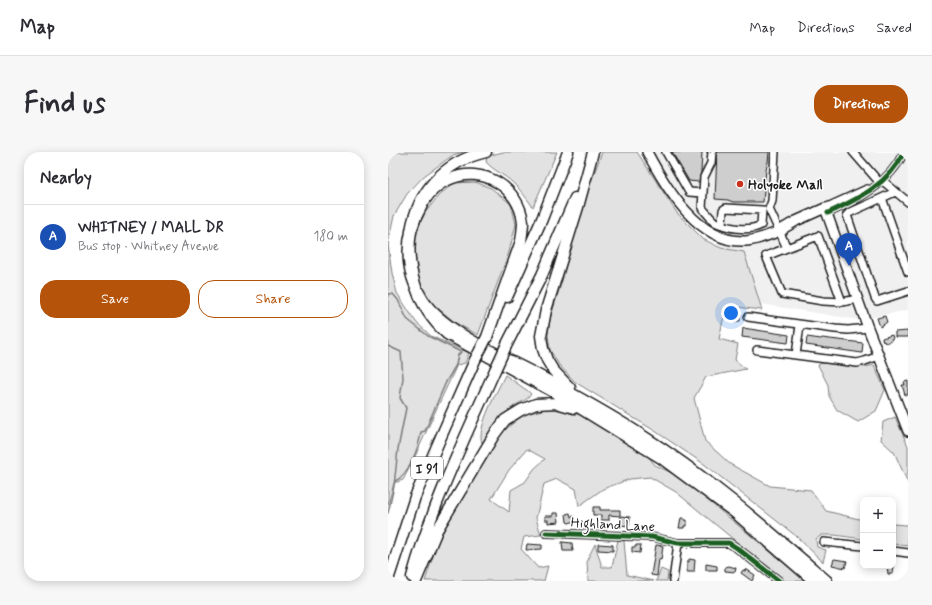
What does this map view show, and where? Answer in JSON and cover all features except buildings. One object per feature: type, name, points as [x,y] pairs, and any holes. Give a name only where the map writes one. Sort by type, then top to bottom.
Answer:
[{"type":"highway","points":[[486,152],[463,159],[445,169],[427,185],[412,204],[406,220],[401,242],[401,265],[407,288],[424,316],[443,332],[588,412],[661,458],[748,524],[814,581]]},
{"type":"highway","name":"I 91","points":[[388,580],[415,497],[475,360],[488,336],[540,226],[568,152]]},
{"type":"highway","points":[[579,397],[553,370],[542,349],[541,336],[546,310],[578,207],[592,152]]},
{"type":"highway","name":"I 91","points":[[410,581],[436,503],[506,346],[554,248],[592,152]]},
{"type":"highway","points":[[488,336],[521,241],[522,218],[514,198],[501,184],[484,176],[471,174],[445,181],[429,194],[412,227],[409,242],[409,264],[412,279],[420,295],[433,313],[449,326],[478,344],[579,397],[637,431],[697,473],[755,518],[827,581]]},
{"type":"highway","points":[[416,581],[437,530],[505,420],[521,410],[536,404],[556,403],[588,412]]},
{"type":"main road","points":[[647,152],[682,208],[711,233],[724,238],[735,241],[754,240],[779,231],[796,221],[826,210],[868,328],[908,431]]},
{"type":"street","points":[[666,152],[689,192],[703,193]]},
{"type":"street","points":[[695,220],[701,216],[704,177],[711,163],[714,152]]},
{"type":"street","points":[[702,208],[714,221],[735,228],[754,228],[760,224],[766,209],[772,201],[775,152]]},
{"type":"street","points":[[853,152],[882,182],[908,202]]},
{"type":"street","points":[[826,210],[882,182],[894,169],[904,152]]},
{"type":"street","points":[[895,192],[849,213],[847,215],[847,219],[877,301],[908,291]]},
{"type":"street","points":[[882,198],[908,272]]},
{"type":"street","points":[[722,224],[723,210],[726,208],[766,209]]},
{"type":"street","points":[[766,209],[787,248]]},
{"type":"street","points":[[842,302],[818,236],[766,256],[782,294],[823,301],[842,302],[858,299]]},
{"type":"street","points":[[748,317],[800,325],[848,330],[868,328]]},
{"type":"street","points":[[796,355],[800,325]]},
{"type":"street","points":[[757,350],[857,363],[879,356]]},
{"type":"street","name":"Highland Lane","points":[[546,533],[652,537],[678,543],[731,544],[779,581]]},
{"type":"street","points":[[824,542],[860,546]]},
{"type":"street","points":[[673,581],[678,543]]},
{"type":"street","points":[[896,551],[908,553]]},
{"type":"path","points":[[702,152],[714,152]]},
{"type":"shaded area","points":[[388,152],[463,152],[453,155],[424,176],[407,194],[394,216],[388,244]]},
{"type":"shaded area","points":[[503,152],[557,152],[533,207],[516,186],[486,162],[487,156]]},
{"type":"shaded area","points":[[602,152],[637,152],[677,213],[703,239],[721,248],[744,252],[762,310],[736,307],[724,316],[719,339],[738,344],[735,360],[746,369],[706,377],[694,398],[705,441],[730,464],[770,486],[811,490],[826,511],[860,519],[860,539],[822,535],[816,539],[817,547],[826,550],[823,562],[796,536],[704,464],[655,431],[575,382],[559,365],[550,350],[548,335],[550,319],[562,281],[579,215]]},
{"type":"shaded area","name":"Holyoke Mall","points":[[651,152],[908,152],[908,310],[859,320],[761,304],[744,252],[721,248],[696,216]]},
{"type":"shaded area","points":[[475,182],[491,188],[511,204],[516,224],[509,252],[478,335],[456,323],[435,306],[420,285],[415,255],[416,232],[425,213],[439,195],[454,183]]},
{"type":"shaded area","points":[[388,244],[392,273],[397,293],[416,322],[431,336],[469,353],[465,363],[457,365],[403,480],[394,483],[388,505]]},
{"type":"shaded area","points":[[822,363],[865,367],[874,365],[885,390],[876,411],[858,422],[837,410],[829,396],[828,385],[818,365]]},
{"type":"shaded area","points":[[505,375],[531,394],[504,415],[482,443],[482,428],[485,419]]},
{"type":"shaded area","points":[[560,408],[583,416],[648,456],[655,465],[678,476],[806,581],[784,581],[676,492],[650,477],[630,479],[603,489],[579,506],[576,489],[557,479],[544,484],[536,518],[541,535],[524,537],[521,549],[538,568],[548,566],[544,581],[425,581],[437,544],[453,513],[501,433],[523,415],[546,409]],"holes":[[[527,449],[545,459],[534,469],[525,482],[511,490],[509,512],[491,499],[509,470]]]},
{"type":"shaded area","points":[[895,417],[908,446],[908,483],[894,452],[881,440],[883,422]]},
{"type":"shaded area","points":[[908,523],[908,546],[896,544],[896,524],[907,525]]},
{"type":"shaded area","points":[[618,540],[624,541],[627,575],[654,581],[588,581],[587,560],[595,544],[602,567],[612,567]]},
{"type":"shaded area","points":[[661,569],[668,572],[667,581],[656,581]]},
{"type":"waterway","points":[[388,294],[393,294],[398,300],[407,319],[428,336],[461,352],[458,355],[456,365],[446,382],[425,431],[421,432],[418,445],[409,467],[405,473],[395,481]]},
{"type":"waterway","points":[[388,346],[401,352],[403,378],[400,398],[406,408],[398,449],[394,486],[388,513]]},
{"type":"cycle path","points":[[828,213],[861,196],[881,182],[898,163],[904,152]]},
{"type":"cycle path","points":[[546,533],[652,537],[678,543],[729,543],[779,581]]},
{"type":"place","name":"Holyoke Mall","points":[[740,184]]},
{"type":"place","name":"WHITNEY / MALL DR","points":[[849,266]]}]
